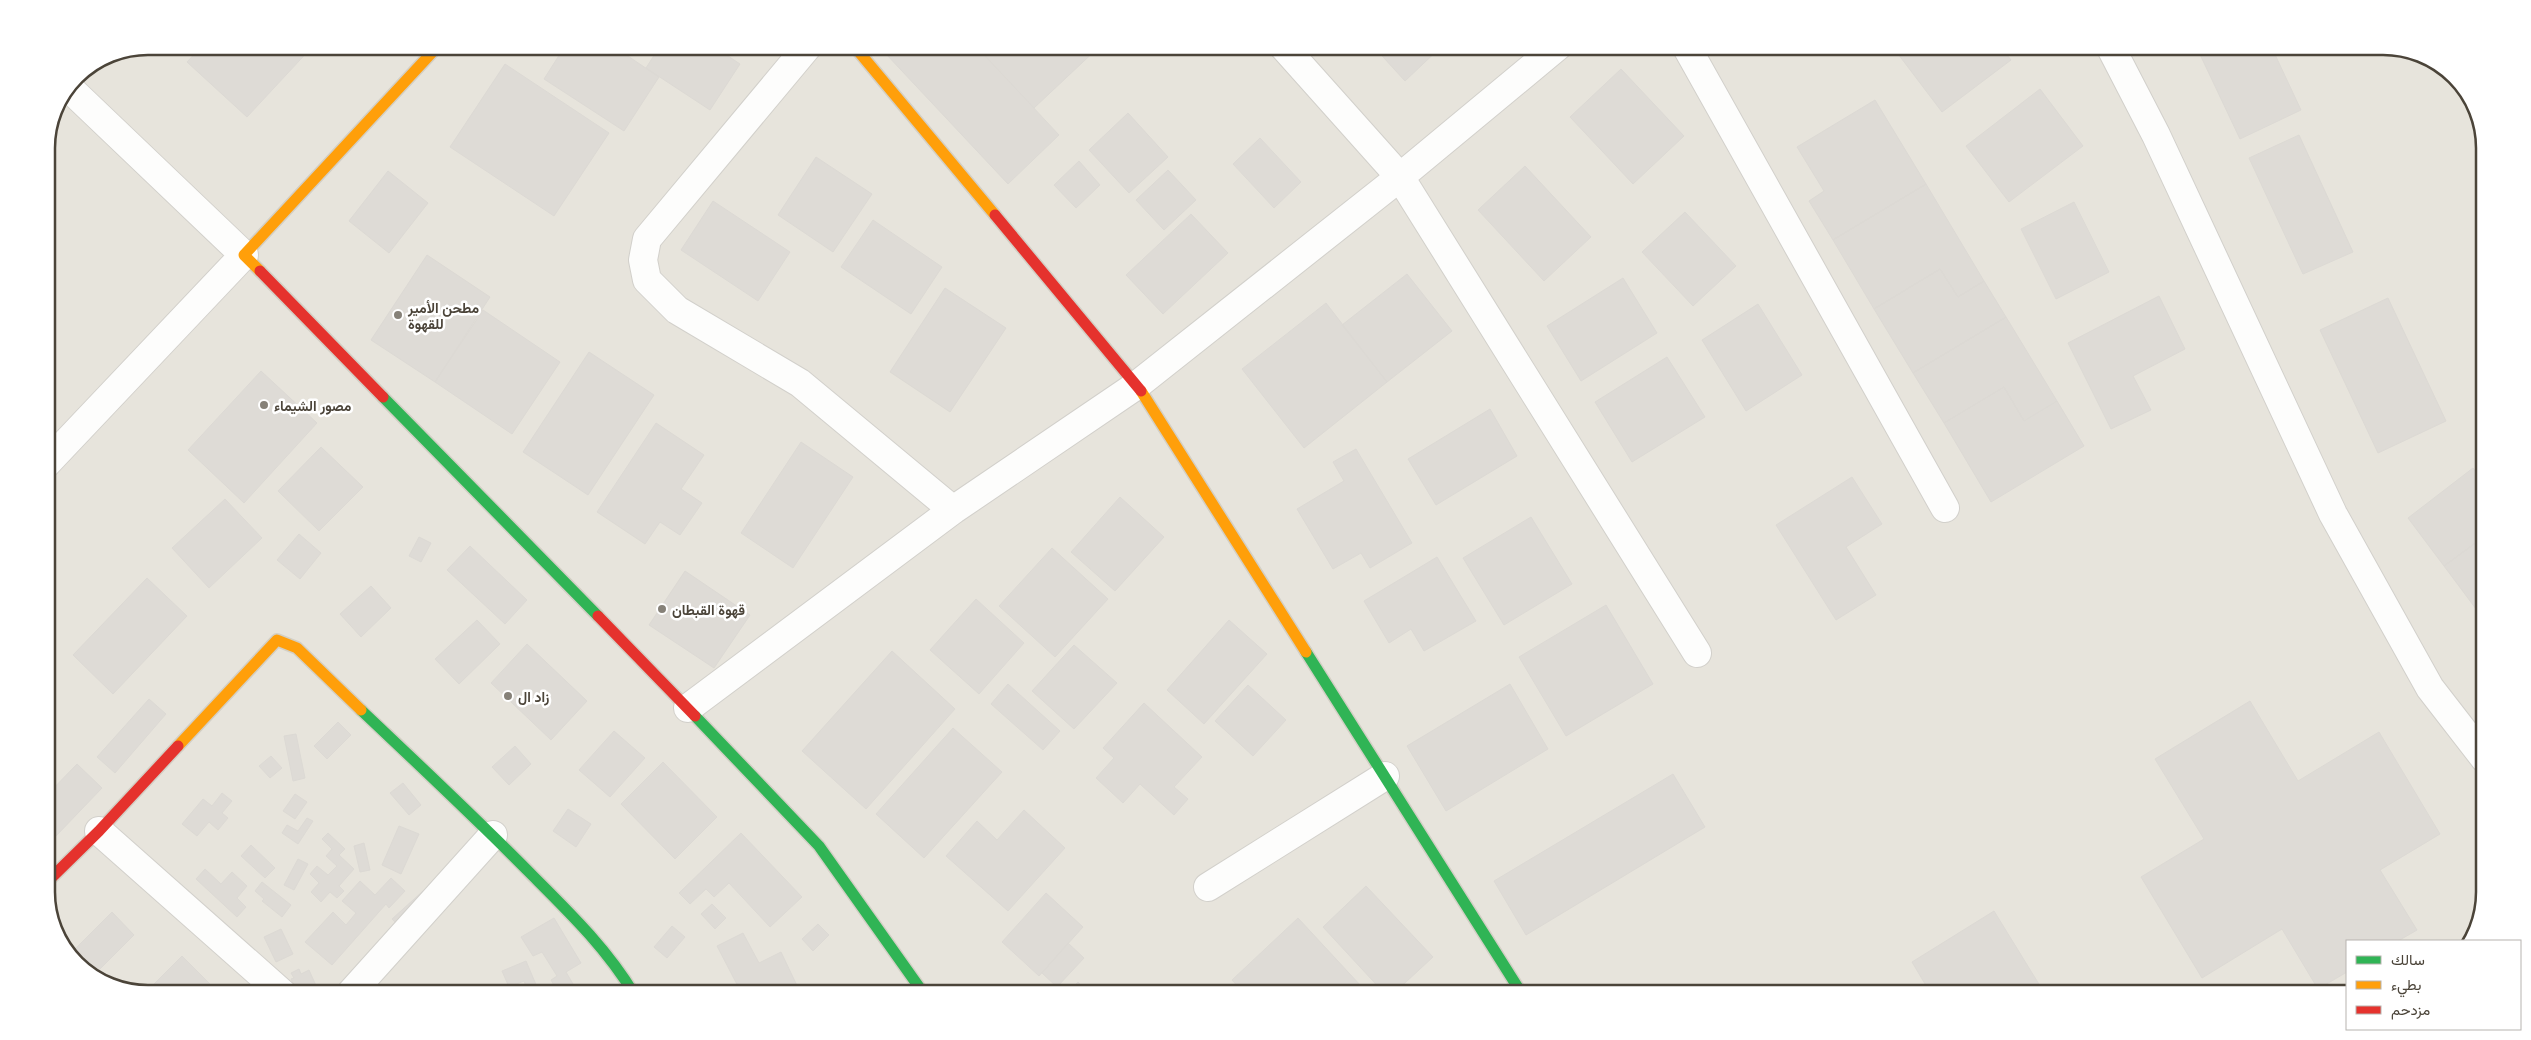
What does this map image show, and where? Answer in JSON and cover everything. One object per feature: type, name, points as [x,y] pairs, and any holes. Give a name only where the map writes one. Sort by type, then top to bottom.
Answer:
[{"type":"street","points":[[55,454],[430,55]]},
{"type":"street","points":[[800,55],[647,239],[643,260],[647,280],[677,310],[800,383],[953,510]]},
{"type":"street","points":[[862,55],[1137,385],[1516,985]]},
{"type":"street","points":[[1291,55],[1400,177],[1697,653]]},
{"type":"street","points":[[688,708],[953,510],[1137,385],[1400,177],[1547,55]]},
{"type":"street","points":[[1691,55],[1946,508]]},
{"type":"street","points":[[2115,55],[2156,135],[2333,514],[2430,688],[2476,747]]},
{"type":"street","points":[[74,92],[244,255],[688,708],[819,846],[918,985]]},
{"type":"street","points":[[55,874],[99,831],[277,640],[297,648],[492,835],[615,963],[628,985]]},
{"type":"street","points":[[1208,887],[1385,776]]},
{"type":"street","points":[[99,831],[273,985]]},
{"type":"street","points":[[358,985],[492,835]]},
{"type":"shaded area","points":[[148,55],[2383,55],[2413,60],[2430,67],[2440,74],[2457,91],[2471,118],[2476,142],[2476,898],[2471,922],[2463,940],[2346,940],[2346,985],[148,985],[118,980],[91,966],[74,949],[67,939],[60,922],[55,898],[55,148],[62,112],[67,101],[82,82],[101,67],[130,57]]},
{"type":"building","points":[[194,55],[305,55],[247,117],[187,62]]},
{"type":"building","points":[[559,55],[626,55],[659,77],[624,131],[544,79]]},
{"type":"building","points":[[654,55],[726,55],[740,64],[710,110],[646,68]]},
{"type":"building","points":[[887,55],[984,55],[1059,135],[1008,184]]},
{"type":"building","points":[[984,55],[1090,55],[1034,108]]},
{"type":"building","points":[[1381,55],[1432,55],[1405,81]]},
{"type":"building","points":[[1899,55],[2007,55],[2011,60],[1942,112]]},
{"type":"building","points":[[2200,55],[2275,55],[2301,110],[2240,139]]},
{"type":"building","points":[[505,64],[609,133],[554,216],[450,147]]},
{"type":"building","points":[[1621,69],[1684,136],[1633,184],[1570,117]]},
{"type":"building","points":[[2040,89],[2083,146],[2009,202],[1966,146]]},
{"type":"building","points":[[1875,100],[1926,184],[1833,240],[1809,201],[1824,191],[1797,147]]},
{"type":"building","points":[[1128,113],[1168,157],[1129,193],[1089,150]]},
{"type":"building","points":[[2299,135],[2353,252],[2303,274],[2249,158]]},
{"type":"building","points":[[1260,138],[1301,182],[1274,208],[1233,164]]},
{"type":"building","points":[[816,157],[872,194],[833,252],[778,215]]},
{"type":"building","points":[[1079,161],[1100,185],[1076,208],[1054,185]]},
{"type":"building","points":[[1525,166],[1591,237],[1544,281],[1478,210]]},
{"type":"building","points":[[1168,170],[1196,200],[1164,230],[1136,200]]},
{"type":"building","points":[[388,171],[428,203],[389,253],[349,221]]},
{"type":"building","points":[[1926,184],[1984,281],[1958,297],[1940,269],[1874,309],[1833,240]]},
{"type":"building","points":[[713,201],[790,252],[758,301],[681,250]]},
{"type":"building","points":[[2074,202],[2109,272],[2056,299],[2021,229]]},
{"type":"building","points":[[1685,212],[1736,266],[1693,306],[1642,252]]},
{"type":"building","points":[[1191,214],[1228,253],[1163,314],[1126,275]]},
{"type":"building","points":[[873,220],[942,267],[911,314],[841,267]]},
{"type":"building","points":[[427,255],[490,297],[435,382],[371,340]]},
{"type":"building","points":[[1940,269],[1958,297],[1984,281],[2006,317],[1913,373],[1874,309]]},
{"type":"building","points":[[1407,274],[1452,331],[1387,382],[1342,325]]},
{"type":"building","points":[[1623,278],[1657,333],[1581,381],[1547,326]]},
{"type":"building","points":[[945,288],[1006,328],[950,412],[890,372]]},
{"type":"building","points":[[2159,296],[2185,349],[2133,376],[2151,410],[2111,429],[2068,343]]},
{"type":"building","points":[[2388,298],[2446,421],[2378,453],[2320,330]]},
{"type":"building","points":[[1326,303],[1387,382],[1304,448],[1242,369]]},
{"type":"building","points":[[1758,304],[1802,375],[1746,411],[1702,340]]},
{"type":"building","points":[[483,310],[560,362],[512,434],[435,382]]},
{"type":"building","points":[[2006,317],[2057,401],[2024,421],[2004,387],[1944,423],[1913,373]]},
{"type":"building","points":[[589,352],[654,395],[588,495],[523,452]]},
{"type":"building","points":[[1667,357],[1705,417],[1632,462],[1595,402]]},
{"type":"building","points":[[261,371],[317,423],[244,503],[188,450]]},
{"type":"building","points":[[2004,387],[2024,421],[2057,401],[2084,446],[1991,502],[1944,423]]},
{"type":"building","points":[[1490,409],[1517,456],[1436,505],[1408,459]]},
{"type":"building","points":[[656,423],[704,455],[681,489],[702,503],[680,535],[660,522],[645,544],[597,512]]},
{"type":"building","points":[[801,442],[853,477],[793,568],[741,533]]},
{"type":"building","points":[[321,447],[363,487],[319,531],[278,491]]},
{"type":"building","points":[[1356,449],[1412,543],[1370,568],[1361,553],[1333,569],[1297,509],[1344,481],[1333,462]]},
{"type":"building","points":[[2473,468],[2476,472],[2476,543],[2444,566],[2408,518]]},
{"type":"building","points":[[1852,477],[1882,524],[1846,547],[1876,595],[1836,620],[1776,525]]},
{"type":"building","points":[[1120,497],[1164,537],[1115,591],[1071,552]]},
{"type":"building","points":[[225,499],[262,538],[209,588],[172,548]]},
{"type":"building","points":[[1531,517],[1572,584],[1504,625],[1463,558]]},
{"type":"building","points":[[299,534],[321,553],[300,579],[277,560]]},
{"type":"building","points":[[419,537],[431,543],[421,562],[409,556]]},
{"type":"building","points":[[2476,543],[2476,609],[2444,566]]},
{"type":"building","points":[[470,546],[527,600],[505,624],[447,570]]},
{"type":"building","points":[[1052,548],[1108,599],[1055,657],[999,606]]},
{"type":"building","points":[[1437,557],[1476,621],[1424,651],[1411,629],[1389,643],[1364,601]]},
{"type":"building","points":[[685,571],[750,615],[714,668],[649,625]]},
{"type":"building","points":[[147,578],[187,616],[113,694],[73,655]]},
{"type":"building","points":[[371,586],[391,608],[361,637],[340,614]]},
{"type":"building","points":[[976,599],[1024,643],[979,694],[930,650]]},
{"type":"building","points":[[1606,605],[1653,684],[1566,736],[1519,657]]},
{"type":"building","points":[[477,620],[500,644],[459,684],[435,659]]},
{"type":"building","points":[[1229,620],[1267,654],[1204,724],[1167,690]]},
{"type":"building","points":[[527,644],[587,701],[551,740],[491,683]]},
{"type":"building","points":[[1074,645],[1117,683],[1074,729],[1032,691]]},
{"type":"building","points":[[892,651],[955,709],[866,809],[802,751]]},
{"type":"building","points":[[1008,684],[1060,731],[1043,750],[991,704]]},
{"type":"building","points":[[1510,684],[1548,749],[1446,811],[1407,746]]},
{"type":"building","points":[[1248,685],[1286,720],[1253,756],[1215,721]]},
{"type":"building","points":[[149,699],[166,714],[115,773],[97,757]]},
{"type":"building","points":[[2250,701],[2298,781],[2379,732],[2440,834],[2380,870],[2417,930],[2400,940],[2346,940],[2346,973],[2325,985],[2316,985],[2282,929],[2202,978],[2141,877],[2204,839],[2155,759]]},
{"type":"building","points":[[1144,703],[1202,757],[1174,787],[1188,799],[1174,815],[1140,784],[1123,803],[1096,778],[1114,758],[1103,748]]},
{"type":"building","points":[[338,722],[351,735],[327,759],[314,746]]},
{"type":"building","points":[[953,728],[1002,772],[924,858],[876,814]]},
{"type":"building","points":[[614,731],[645,758],[610,797],[579,770]]},
{"type":"building","points":[[296,734],[305,778],[293,781],[284,736]]},
{"type":"building","points":[[515,746],[531,764],[509,785],[492,767]]},
{"type":"building","points":[[271,756],[282,768],[270,778],[259,766]]},
{"type":"building","points":[[663,762],[717,817],[675,859],[621,804]]},
{"type":"building","points":[[77,764],[102,788],[56,836],[55,835],[55,787]]},
{"type":"building","points":[[1673,774],[1705,827],[1526,935],[1494,881]]},
{"type":"building","points":[[403,783],[421,805],[409,815],[390,793]]},
{"type":"building","points":[[222,793],[232,801],[222,813],[228,818],[218,830],[209,822],[197,836],[182,824],[203,799],[212,806]]},
{"type":"building","points":[[295,794],[307,802],[295,819],[283,811]]},
{"type":"building","points":[[568,809],[591,824],[576,847],[553,831]]},
{"type":"building","points":[[1024,810],[1065,848],[1008,911],[946,856],[977,821],[997,840]]},
{"type":"building","points":[[307,818],[313,821],[298,844],[282,833],[287,825],[298,831]]},
{"type":"building","points":[[399,826],[419,834],[401,874],[382,865]]},
{"type":"building","points":[[328,833],[345,849],[339,855],[354,869],[339,886],[344,891],[337,898],[330,892],[321,902],[311,892],[319,883],[310,874],[317,866],[328,875],[337,866],[326,856],[332,849],[322,839]]},
{"type":"building","points":[[741,833],[802,897],[770,927],[729,883],[714,897],[706,889],[690,904],[679,893]]},
{"type":"building","points":[[364,843],[370,870],[360,872],[354,846]]},
{"type":"building","points":[[251,845],[275,868],[265,878],[241,856]]},
{"type":"building","points":[[298,859],[308,864],[294,890],[284,885]]},
{"type":"building","points":[[205,869],[221,884],[232,872],[247,886],[237,898],[246,907],[237,917],[196,879]]},
{"type":"building","points":[[391,878],[405,891],[389,908],[386,904],[332,965],[305,942],[333,912],[346,925],[356,913],[342,901],[360,881],[375,895]]},
{"type":"building","points":[[262,882],[291,905],[282,917],[262,901],[264,899],[255,891]]},
{"type":"building","points":[[1366,886],[1433,957],[1403,985],[1377,985],[1323,927]]},
{"type":"building","points":[[423,891],[431,900],[400,927],[392,919]]},
{"type":"building","points":[[1046,893],[1083,927],[1039,976],[1002,942]]},
{"type":"building","points":[[712,904],[726,918],[715,929],[701,914]]},
{"type":"building","points":[[1994,911],[2039,985],[1926,985],[1912,962]]},
{"type":"building","points":[[112,912],[134,935],[99,970],[91,966],[74,950]]},
{"type":"building","points":[[554,918],[581,963],[566,972],[573,984],[554,985],[551,980],[557,976],[542,952],[533,956],[521,937]]},
{"type":"building","points":[[1298,918],[1360,985],[1237,985],[1232,980]]},
{"type":"building","points":[[818,924],[829,935],[813,951],[802,939]]},
{"type":"building","points":[[672,926],[685,937],[667,958],[654,947]]},
{"type":"building","points":[[281,929],[293,954],[276,962],[264,937]]},
{"type":"building","points":[[743,933],[759,963],[781,952],[797,985],[737,985],[717,946]]},
{"type":"building","points":[[1068,943],[1084,958],[1059,985],[1055,985],[1042,973]]},
{"type":"building","points":[[182,956],[211,985],[153,985]]},
{"type":"building","points":[[526,961],[536,985],[526,985],[524,981],[508,985],[502,971]]},
{"type":"building","points":[[299,969],[301,974],[309,970],[316,985],[294,985],[291,979],[294,978],[291,973]]},
{"type":"traffic: fast","points":[[383,397],[598,616]]},
{"type":"traffic: fast","points":[[1306,652],[1516,985]]},
{"type":"traffic: fast","points":[[361,710],[448,792],[574,918],[600,947],[628,985]]},
{"type":"traffic: fast","points":[[695,716],[819,846],[918,985]]},
{"type":"traffic: slow","points":[[260,271],[244,255],[430,55]]},
{"type":"traffic: slow","points":[[862,55],[995,215]]},
{"type":"traffic: slow","points":[[1141,391],[1306,652]]},
{"type":"traffic: slow","points":[[178,746],[277,640],[297,648],[361,710]]},
{"type":"traffic: jam","points":[[995,215],[1141,391]]},
{"type":"traffic: jam","points":[[260,271],[383,397]]},
{"type":"traffic: jam","points":[[598,616],[695,716]]},
{"type":"traffic: jam","points":[[55,874],[99,831],[178,746]]},
{"type":"place","name":"مطحن الأمير للقهوة","points":[[398,315]]},
{"type":"place","name":"مصور الشيماء","points":[[264,405]]},
{"type":"place","name":"قهوة القبطان","points":[[662,609]]},
{"type":"place","name":"زاد ال","points":[[508,696]]}]
